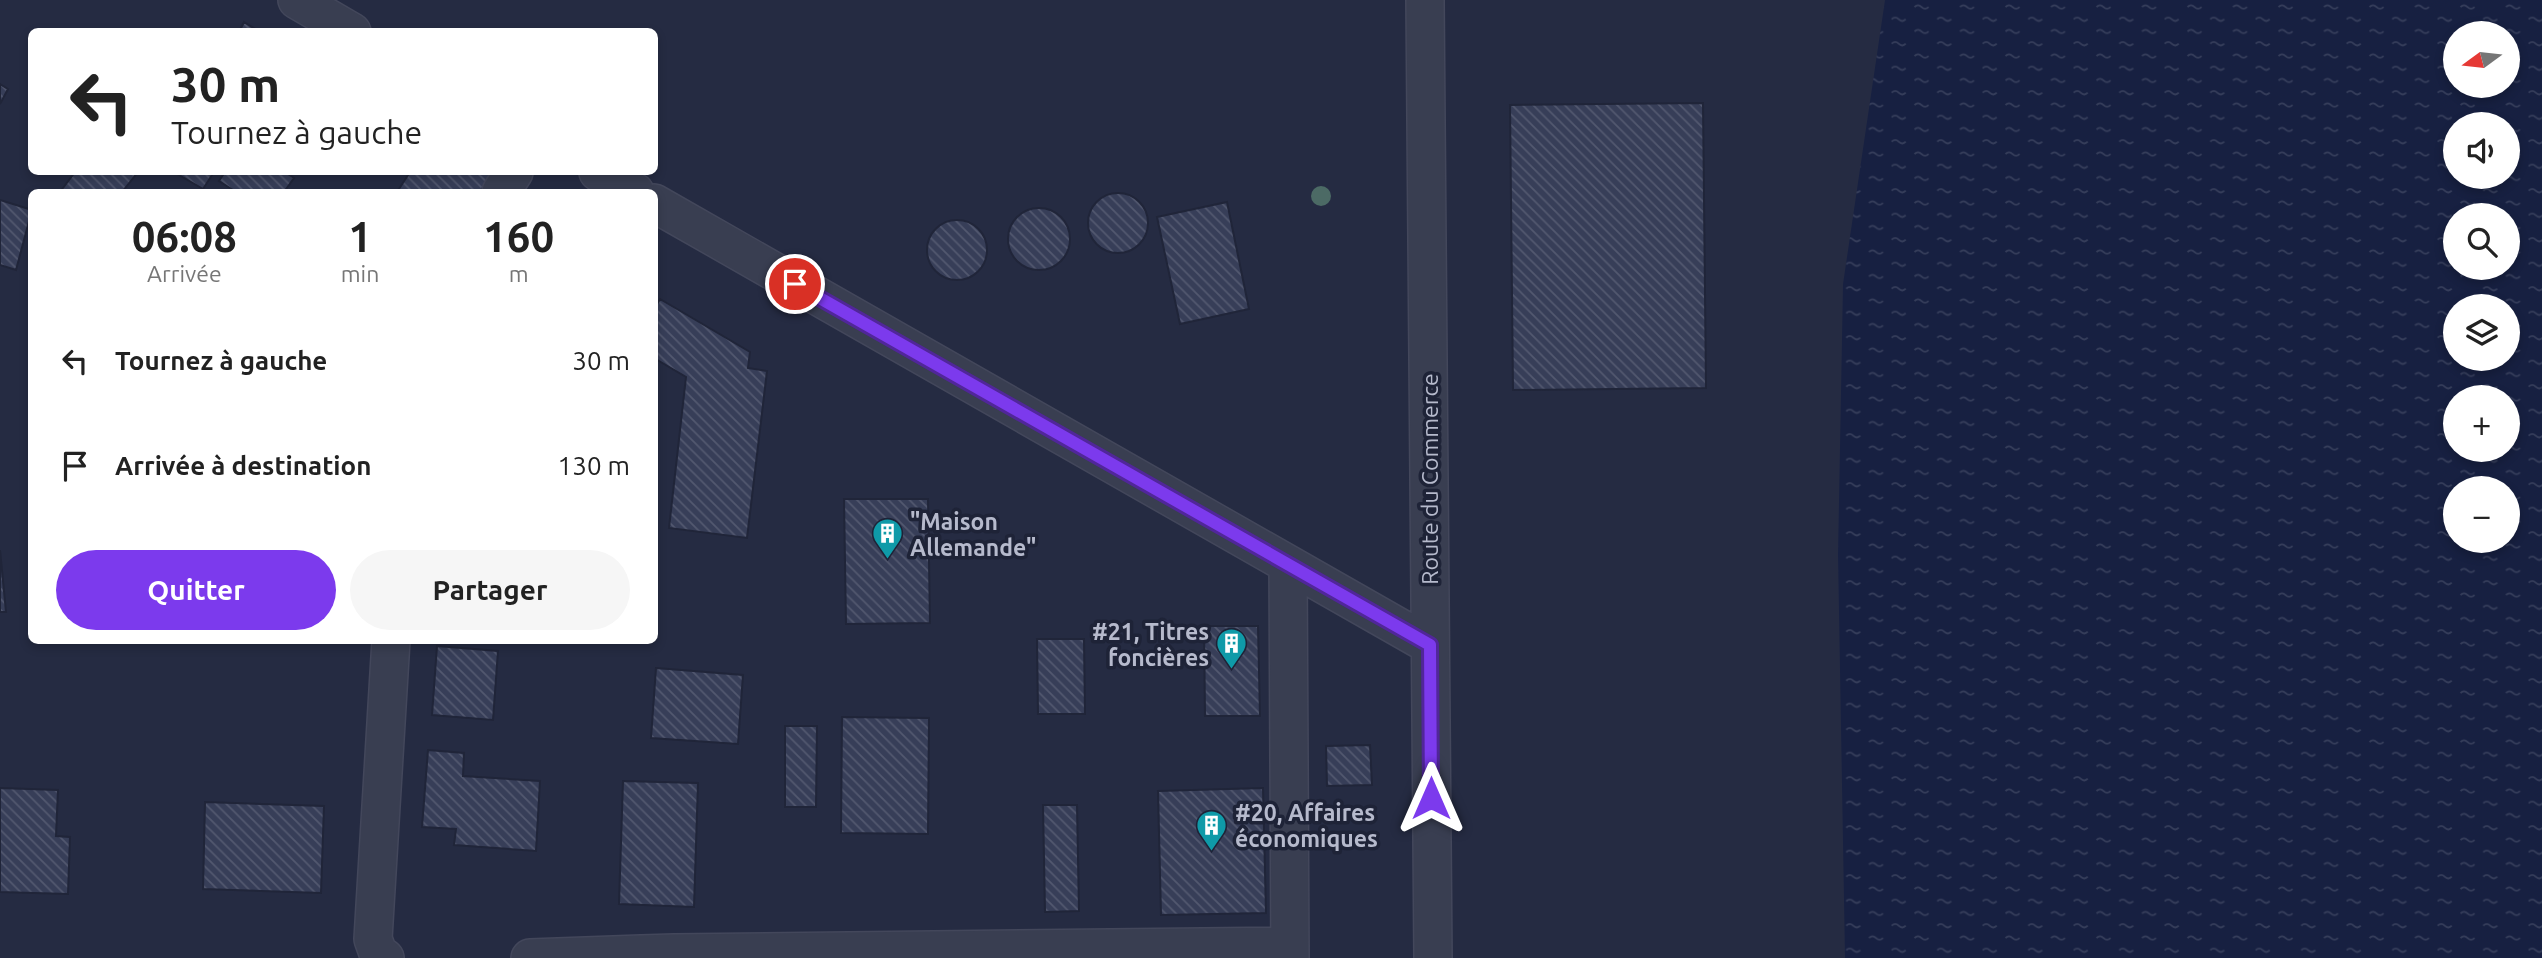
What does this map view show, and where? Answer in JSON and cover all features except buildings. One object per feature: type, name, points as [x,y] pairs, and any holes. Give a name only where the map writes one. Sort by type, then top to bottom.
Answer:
[{"type":"street","points":[[297,0],[345,28]]},
{"type":"street","name":"Route du Commerce","points":[[1425,0],[1433,958]]},
{"type":"street","points":[[604,175],[629,189]]},
{"type":"street","points":[[658,206],[1430,645]]},
{"type":"street","points":[[530,958],[1290,952],[1288,564]]},
{"type":"street","points":[[385,958],[377,953],[373,939],[391,644]]},
{"type":"water","points":[[1885,0],[2542,0],[2542,958],[1845,958],[1838,555],[1843,284]]},
{"type":"place","name":"\"Maison Allemande\"","points":[[887,561]]},
{"type":"place","name":"#21, Titres foncières","points":[[1232,671]]},
{"type":"place","name":"#20, Affaires économiques","points":[[1212,852]]},
{"type":"route","points":[[795,284],[1430,645],[1431,798]]}]
